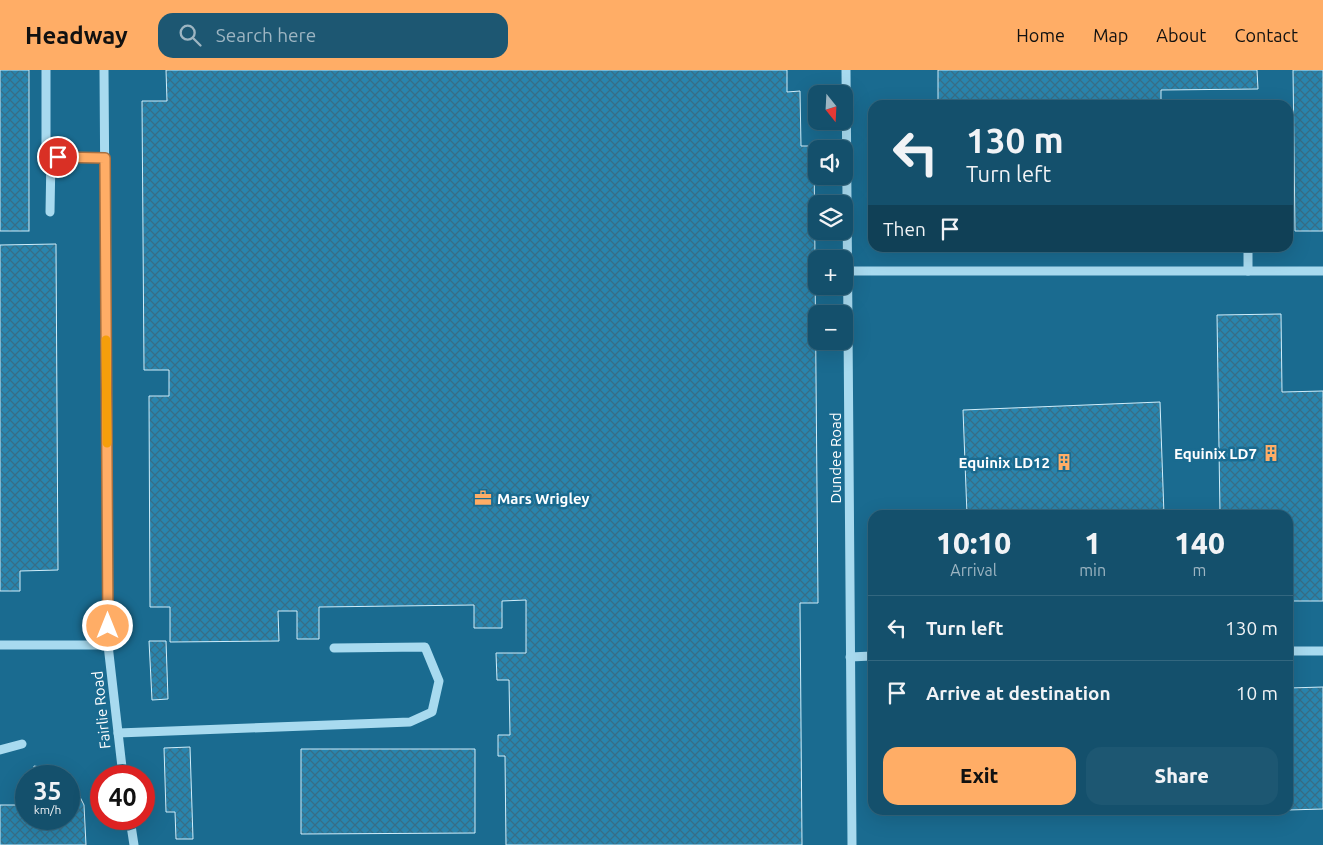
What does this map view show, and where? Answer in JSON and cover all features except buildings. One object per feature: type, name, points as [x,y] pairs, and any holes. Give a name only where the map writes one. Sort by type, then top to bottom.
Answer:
[{"type":"street","points":[[46,70],[46,149],[51,156],[50,212]]},
{"type":"street","name":"Fairlie Road","points":[[104,70],[108,645],[122,765]]},
{"type":"street","name":"Dundee Road","points":[[846,70],[847,250]]},
{"type":"street","points":[[51,156],[105,158]]},
{"type":"street","points":[[1248,252],[1248,271]]},
{"type":"street","points":[[853,271],[1323,271]]},
{"type":"street","name":"Dundee Road","points":[[847,295],[852,845]]},
{"type":"street","points":[[0,645],[108,645]]},
{"type":"street","points":[[118,733],[410,722],[432,712],[439,681],[425,647],[334,648]]},
{"type":"street","points":[[1293,651],[1323,651]]},
{"type":"street","points":[[850,657],[868,656]]},
{"type":"street","points":[[0,750],[22,744]]},
{"type":"street","points":[[132,830],[134,845]]},
{"type":"slow traffic","points":[[106,340],[107,443]]},
{"type":"place","name":"Equinix LD7","points":[[1271,453]]},
{"type":"place","name":"Equinix LD12","points":[[1064,462]]},
{"type":"place","name":"Mars Wrigley","points":[[483,498]]},
{"type":"route","points":[[58,157],[105,158],[108,626]]}]
